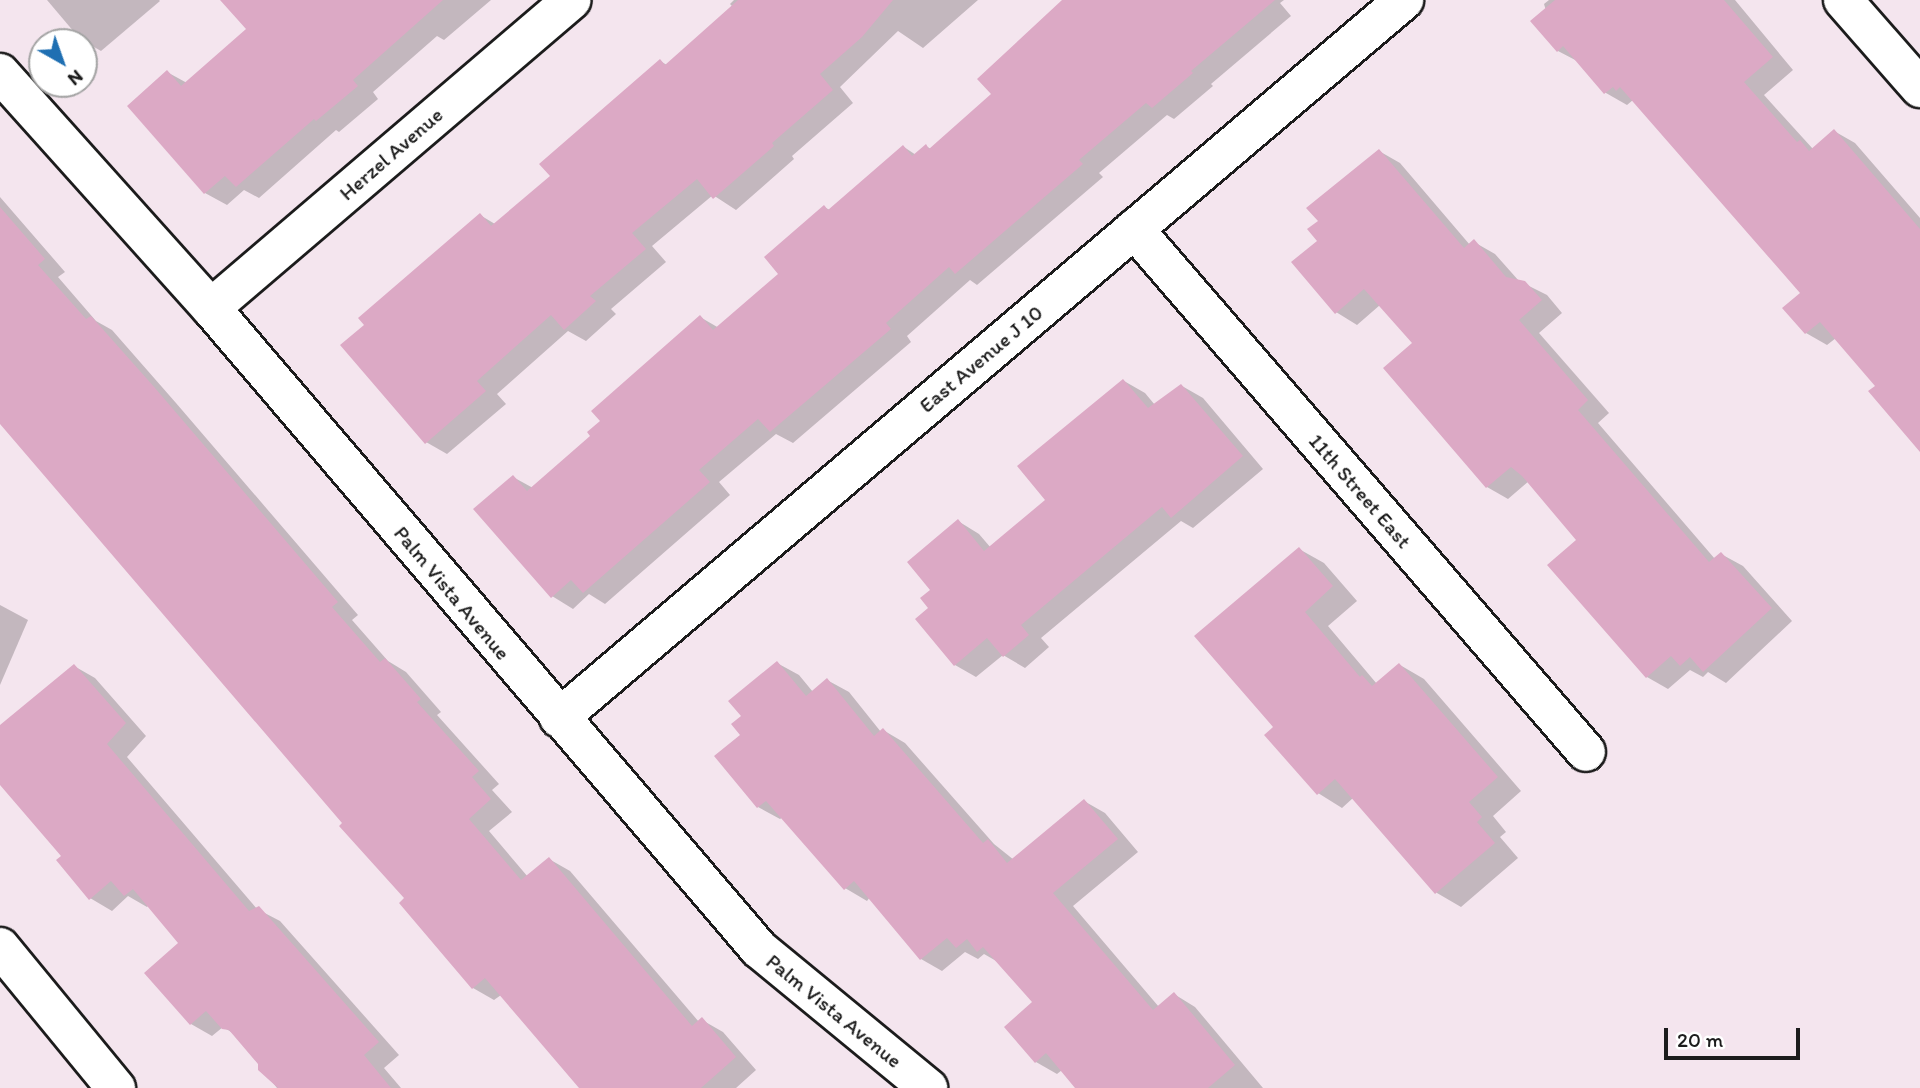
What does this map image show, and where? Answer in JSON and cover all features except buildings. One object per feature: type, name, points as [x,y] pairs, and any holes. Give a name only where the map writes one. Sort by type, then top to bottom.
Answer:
[{"type":"street","name":"Herzel Avenue","points":[[211,308],[571,0]]},
{"type":"street","name":"East Avenue J 10","points":[[559,718],[1404,0]]},
{"type":"street","points":[[1843,0],[1920,88]]},
{"type":"street","name":"Palm Vista Avenue","points":[[0,73],[211,308],[759,949],[928,1088]]},
{"type":"street","name":"11th Street East","points":[[1134,229],[1586,752]]},
{"type":"street","points":[[0,947],[116,1088]]}]
